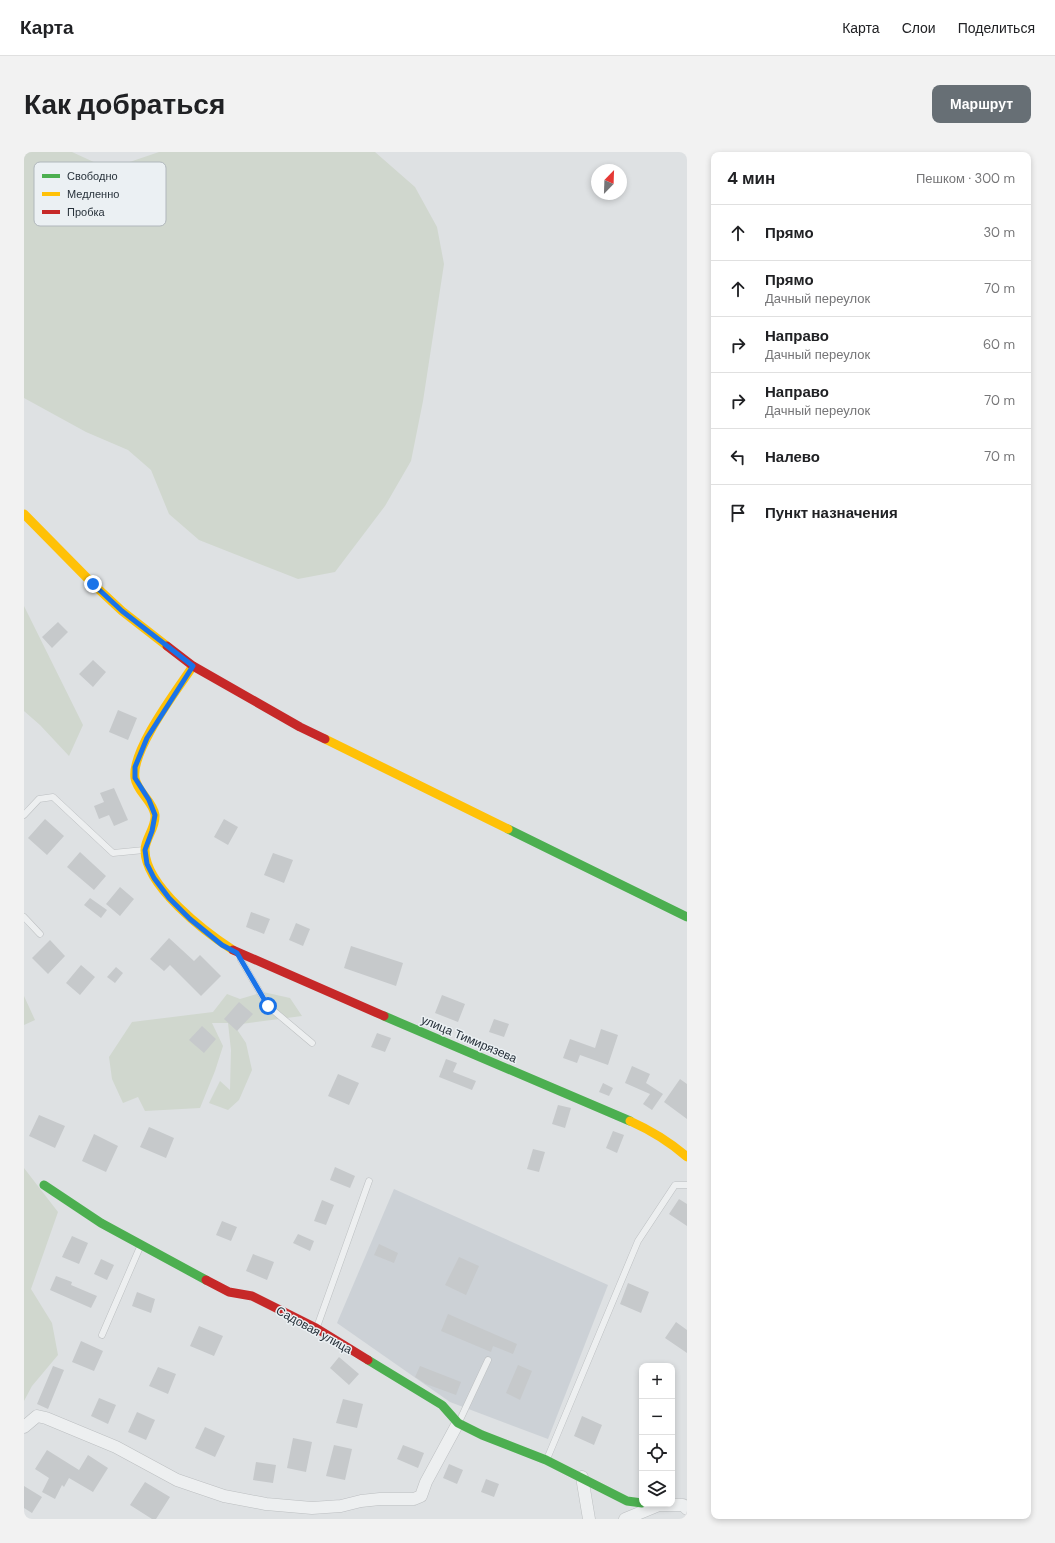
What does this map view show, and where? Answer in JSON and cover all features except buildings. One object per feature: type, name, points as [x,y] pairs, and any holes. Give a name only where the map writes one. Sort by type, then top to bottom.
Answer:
[{"type":"street","points":[[24,514],[93,584],[122,611],[193,666],[300,727],[687,917]]},
{"type":"street","points":[[145,850],[152,831],[155,815],[149,800],[135,778],[135,767],[147,738],[193,666]]},
{"type":"street","name":"улица Тимирязева","points":[[145,850],[147,864],[154,878],[169,898],[190,919],[222,945],[237,953],[647,1129],[678,1148],[687,1157]]},
{"type":"street","name":"Садовая улица","points":[[44,1185],[101,1223],[229,1292],[252,1296],[316,1328],[442,1405],[458,1423],[482,1435],[546,1460],[628,1501],[639,1503]]},
{"type":"street","points":[[24,1427],[37,1416],[46,1418],[116,1447],[184,1482],[224,1496],[266,1504],[312,1508],[341,1506],[361,1501],[380,1499],[414,1499],[421,1496],[426,1482],[458,1423]]},
{"type":"street","points":[[582,1477],[589,1519]]},
{"type":"street","points":[[675,1503],[686,1502]]},
{"type":"street","points":[[625,1519],[650,1507]]},
{"type":"lane","points":[[24,815],[39,799],[53,797],[113,853],[145,850]]},
{"type":"lane","points":[[24,917],[40,934]]},
{"type":"lane","points":[[237,953],[268,1006],[312,1043]]},
{"type":"lane","points":[[316,1328],[369,1181]]},
{"type":"lane","points":[[546,1460],[638,1241],[675,1185],[687,1185]]},
{"type":"lane","points":[[102,1335],[141,1245]]},
{"type":"lane","points":[[458,1423],[488,1360]]},
{"type":"shaded area","points":[[24,152],[72,152],[94,162],[34,162],[34,226],[166,226],[166,162],[130,162],[159,152],[375,152],[415,187],[437,227],[444,264],[423,401],[411,461],[385,506],[335,572],[298,579],[199,540],[169,514],[151,470],[128,450],[86,432],[24,398]]},
{"type":"shaded area","points":[[24,606],[83,725],[69,756],[40,725],[24,711]]},
{"type":"shaded area","points":[[263,992],[290,998],[302,1016],[234,1025],[246,1043],[252,1070],[239,1100],[228,1110],[209,1103],[220,1081],[230,1090],[231,1050],[228,1023],[212,1023],[223,1046],[200,1108],[145,1111],[138,1097],[123,1103],[112,1079],[109,1057],[132,1022],[213,1012],[227,994],[240,999]]},
{"type":"shaded area","points":[[24,996],[35,1020],[24,1025]]},
{"type":"shaded area","points":[[24,1168],[58,1212],[31,1289],[52,1323],[58,1355],[32,1386],[24,1401]]},
{"type":"shaded area","points":[[394,1189],[608,1285],[548,1439],[450,1402],[337,1323]]},
{"type":"traffic: fast","points":[[508,829],[687,917]]},
{"type":"traffic: fast","points":[[384,1016],[630,1121]]},
{"type":"traffic: fast","points":[[44,1185],[101,1223],[206,1280]]},
{"type":"traffic: fast","points":[[368,1360],[442,1405],[458,1423],[482,1435],[546,1460],[627,1501],[639,1503]]},
{"type":"traffic: slow","points":[[24,514],[93,584],[122,611],[167,646]]},
{"type":"traffic: slow","points":[[193,666],[156,720],[140,752],[136,766],[136,783],[154,810],[155,815],[154,824],[145,846],[145,850],[148,864],[165,893],[178,907],[207,932],[233,950]]},
{"type":"traffic: slow","points":[[325,739],[508,829]]},
{"type":"traffic: slow","points":[[630,1121],[660,1137],[687,1157]]},
{"type":"traffic: jam","points":[[167,646],[193,666],[300,727],[325,739]]},
{"type":"traffic: jam","points":[[233,950],[384,1016]]},
{"type":"traffic: jam","points":[[206,1280],[229,1292],[252,1296],[316,1328],[368,1360]]},
{"type":"route","points":[[93,584],[122,611],[193,666],[147,738],[135,767],[135,778],[149,800],[155,815],[152,831],[145,850],[147,864],[154,878],[169,898],[190,919],[222,945],[237,953],[268,1006]]}]
